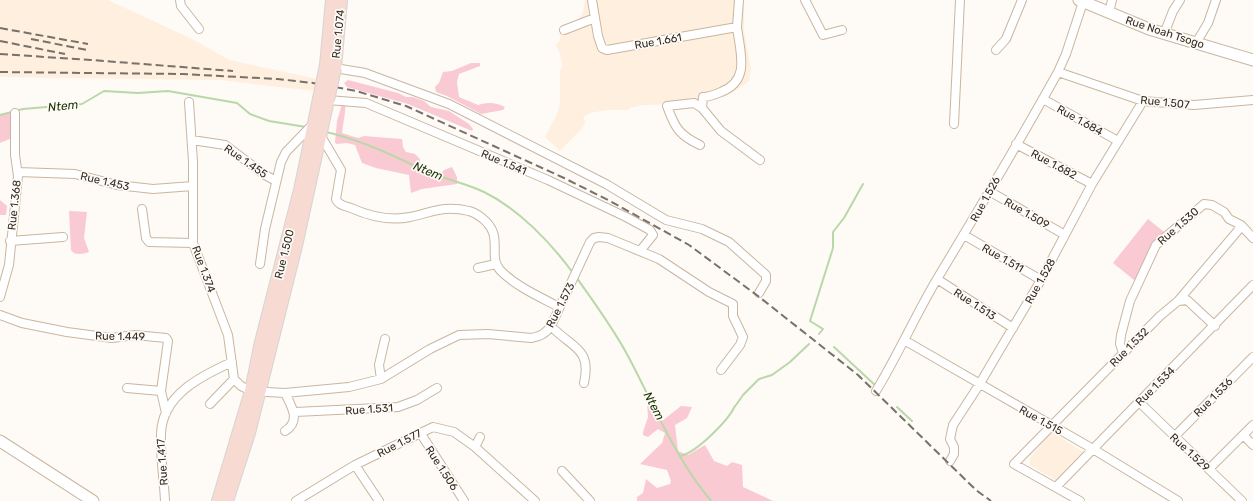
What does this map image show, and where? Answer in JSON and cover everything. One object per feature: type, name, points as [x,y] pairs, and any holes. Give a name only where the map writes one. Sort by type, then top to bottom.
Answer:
[{"type":"main road","name":"Rue 1.074","points":[[324,100],[330,67],[333,1]]},
{"type":"main road","name":"Rue Noah Tsogo","points":[[1081,1],[1164,34],[1253,60]]},
{"type":"main road","name":"Rue 1.500","points":[[227,501],[249,433],[261,342],[296,205],[314,123],[324,100]]},
{"type":"main road","name":"Rue 1.500","points":[[218,501],[255,391],[321,136],[324,100]]},
{"type":"main road","points":[[0,441],[93,501]]},
{"type":"street","points":[[180,0],[181,6],[199,29]]},
{"type":"street","name":"Rue 1.661","points":[[592,0],[600,43],[602,48],[607,50],[737,27]]},
{"type":"street","points":[[702,108],[703,97],[731,88],[739,78],[741,68],[737,27],[738,0]]},
{"type":"street","points":[[805,0],[824,35],[842,30]]},
{"type":"street","points":[[954,124],[960,0]]},
{"type":"street","points":[[996,50],[1006,39],[1022,0]]},
{"type":"street","points":[[1109,13],[1112,0]]},
{"type":"street","points":[[1164,34],[1172,11],[1180,0]]},
{"type":"street","points":[[1196,43],[1208,23],[1216,0]]},
{"type":"street","name":"Rue 1.526","points":[[876,391],[937,279],[964,236],[1058,72],[1066,54],[1081,1]]},
{"type":"street","points":[[564,30],[595,18]]},
{"type":"street","points":[[330,67],[365,73],[439,99],[606,184],[661,217],[702,229],[729,242],[766,275],[766,281],[759,293]]},
{"type":"street","name":"Rue 1.507","points":[[1058,72],[1142,101],[1194,106],[1253,100]]},
{"type":"street","name":"Rue 1.684","points":[[1043,99],[1118,141]]},
{"type":"street","name":"Rue 1.541","points":[[324,100],[366,103],[548,180],[626,217],[650,230],[653,235],[640,251]]},
{"type":"street","name":"Rue 1.528","points":[[950,461],[954,449],[950,439],[951,431],[1041,280],[1092,184],[1142,101]]},
{"type":"street","name":"Rue 1.374","points":[[189,102],[192,140],[193,244],[228,335],[234,379]]},
{"type":"street","points":[[700,145],[682,136],[672,120],[667,106],[694,103],[702,108],[721,130],[760,160]]},
{"type":"street","name":"Rue 1.368","points":[[0,297],[8,265],[18,172],[15,155],[15,113]]},
{"type":"street","points":[[260,264],[264,229],[281,162],[286,152],[314,123]]},
{"type":"street","points":[[321,136],[341,170],[336,199],[338,203],[362,213],[393,218],[409,217],[441,209],[471,211],[485,220],[494,230],[496,264],[501,271],[517,283],[559,307]]},
{"type":"street","name":"Rue 1.455","points":[[192,140],[225,145],[265,175],[276,181]]},
{"type":"street","name":"Rue 1.682","points":[[1016,144],[1092,184]]},
{"type":"street","name":"Rue 1.453","points":[[18,172],[75,174],[117,185],[135,187],[153,188],[193,186]]},
{"type":"street","name":"Rue 1.509","points":[[989,191],[1065,235]]},
{"type":"street","name":"Rue 1.530","points":[[1123,353],[1120,344],[1121,335],[1130,301],[1156,245],[1204,204],[1212,205],[1218,208],[1229,219],[1241,225],[1241,227],[1253,238]]},
{"type":"street","points":[[142,209],[146,238],[149,242],[193,244]]},
{"type":"street","name":"Rue 1.532","points":[[1056,487],[1014,464],[1160,316],[1178,301],[1241,227]]},
{"type":"street","name":"Rue 1.511","points":[[964,236],[1041,280]]},
{"type":"street","points":[[10,241],[63,237]]},
{"type":"street","name":"Rue 1.573","points":[[255,391],[285,393],[348,387],[381,378],[430,349],[459,335],[488,334],[531,338],[540,336],[546,333],[551,326],[590,242],[594,238],[608,238],[659,259],[709,292],[733,304],[732,316],[743,337],[740,345],[721,370]]},
{"type":"street","points":[[0,260],[8,265]]},
{"type":"street","points":[[478,268],[496,264]]},
{"type":"street","name":"Rue 1.513","points":[[937,279],[1012,328]]},
{"type":"street","name":"Rue 1.534","points":[[1056,487],[1215,326],[1253,285]]},
{"type":"street","points":[[1178,301],[1187,300],[1215,326]]},
{"type":"street","name":"Rue 1.449","points":[[0,315],[22,323],[67,332],[112,338],[135,335],[166,338],[168,341],[161,391],[166,412]]},
{"type":"street","points":[[551,326],[558,334],[579,349],[585,359],[586,374],[584,383]]},
{"type":"street","points":[[381,378],[379,365],[385,339]]},
{"type":"street","name":"Rue 1.515","points":[[904,340],[979,385],[1093,449],[1178,501]]},
{"type":"street","name":"Rue 1.536","points":[[1174,437],[1253,357]]},
{"type":"street","name":"Rue 1.417","points":[[165,501],[161,433],[166,412],[172,402],[189,384],[232,362]]},
{"type":"street","points":[[210,404],[234,379],[241,386],[255,391]]},
{"type":"street","points":[[127,388],[161,391]]},
{"type":"street","name":"Rue 1.531","points":[[295,412],[398,407],[417,400],[437,388]]},
{"type":"street","points":[[285,393],[295,412],[293,424],[285,431]]},
{"type":"street","name":"Rue 1.529","points":[[1139,402],[1242,501]]},
{"type":"street","points":[[1209,469],[1253,425]]},
{"type":"street","name":"Rue 1.577","points":[[296,501],[355,465],[421,434],[426,429],[433,427],[454,432],[475,447],[535,501]]},
{"type":"street","name":"Rue 1.506","points":[[421,434],[464,501]]},
{"type":"street","points":[[1243,435],[1253,445]]},
{"type":"street","points":[[475,447],[480,437]]},
{"type":"street","points":[[355,465],[378,501]]},
{"type":"street","points":[[562,471],[590,501]]},
{"type":"street","points":[[1056,487],[1080,501]]},
{"type":"shaded area","points":[[0,0],[108,0],[194,40],[229,60],[317,79],[314,91],[221,80],[0,77]]},
{"type":"shaded area","points":[[585,0],[744,0],[744,31],[751,69],[749,81],[732,93],[702,102],[694,100],[675,104],[643,105],[629,108],[629,110],[606,110],[590,113],[583,117],[585,122],[583,127],[560,151],[545,137],[557,114],[560,103],[560,71],[563,66],[556,45],[560,40],[560,33],[563,27],[573,24],[580,17],[583,12]]},
{"type":"shaded area","points":[[471,63],[480,63],[480,66],[459,74],[457,82],[459,97],[478,105],[495,103],[505,107],[503,110],[481,114],[447,96],[436,92],[435,87],[439,83],[443,72],[452,71]]},
{"type":"shaded area","points":[[348,80],[424,101],[431,107],[449,111],[469,124],[473,129],[472,131],[408,104],[347,87],[344,83]]},
{"type":"shaded area","points":[[342,104],[345,104],[345,114],[342,133],[358,138],[364,136],[402,139],[403,147],[406,152],[415,154],[420,159],[422,171],[426,175],[439,177],[444,170],[452,167],[457,177],[457,184],[422,189],[411,193],[409,175],[376,168],[362,163],[355,145],[347,143],[336,144],[335,142],[337,121]]},
{"type":"shaded area","points":[[12,112],[12,138],[0,143],[0,114]]},
{"type":"shaded area","points":[[0,200],[7,206],[6,215],[0,215]]},
{"type":"shaded area","points":[[69,211],[87,212],[84,238],[89,252],[77,254],[71,250]]},
{"type":"shaded area","points":[[1148,219],[1169,236],[1134,280],[1113,263]]},
{"type":"shaded area","points":[[647,402],[652,405],[662,421],[681,406],[692,407],[687,418],[675,425],[678,451],[688,455],[705,445],[714,461],[727,466],[732,462],[742,465],[743,487],[773,501],[637,501],[637,497],[643,493],[646,479],[657,488],[670,484],[671,481],[667,470],[640,464],[662,443],[665,433],[658,429],[648,437],[643,435],[648,417]]},
{"type":"shaded area","points":[[1051,431],[1084,453],[1057,481],[1030,465],[1030,458]]},
{"type":"waterway","name":"Ntem","points":[[0,115],[23,109],[82,104],[104,91],[138,93],[168,91],[237,103],[250,114],[269,121],[306,127]]},
{"type":"waterway","name":"Ntem","points":[[326,132],[350,138],[373,147],[435,175],[484,192],[497,199],[522,217],[555,250],[573,273]]},
{"type":"waterway","points":[[819,334],[823,329],[810,321],[833,248],[833,232],[844,218],[863,184]]},
{"type":"waterway","name":"Ntem","points":[[576,277],[616,335],[686,467],[711,501]]},
{"type":"waterway","points":[[736,405],[743,395],[759,379],[772,375],[790,362],[809,344]]},
{"type":"waterway","points":[[834,347],[876,386]]},
{"type":"waterway","points":[[680,456],[687,454],[711,436],[726,420],[735,406]]},
{"type":"waterway","points":[[897,407],[912,421]]},
{"type":"railway","points":[[0,28],[88,44]]},
{"type":"railway","points":[[31,39],[87,50]]},
{"type":"railway","points":[[0,41],[65,54]]},
{"type":"railway","points":[[0,54],[233,71]]},
{"type":"railway","points":[[0,72],[182,74],[278,79],[313,83],[356,91],[406,106],[564,178],[610,201],[689,245],[758,296],[858,375],[976,490],[991,501]]}]
